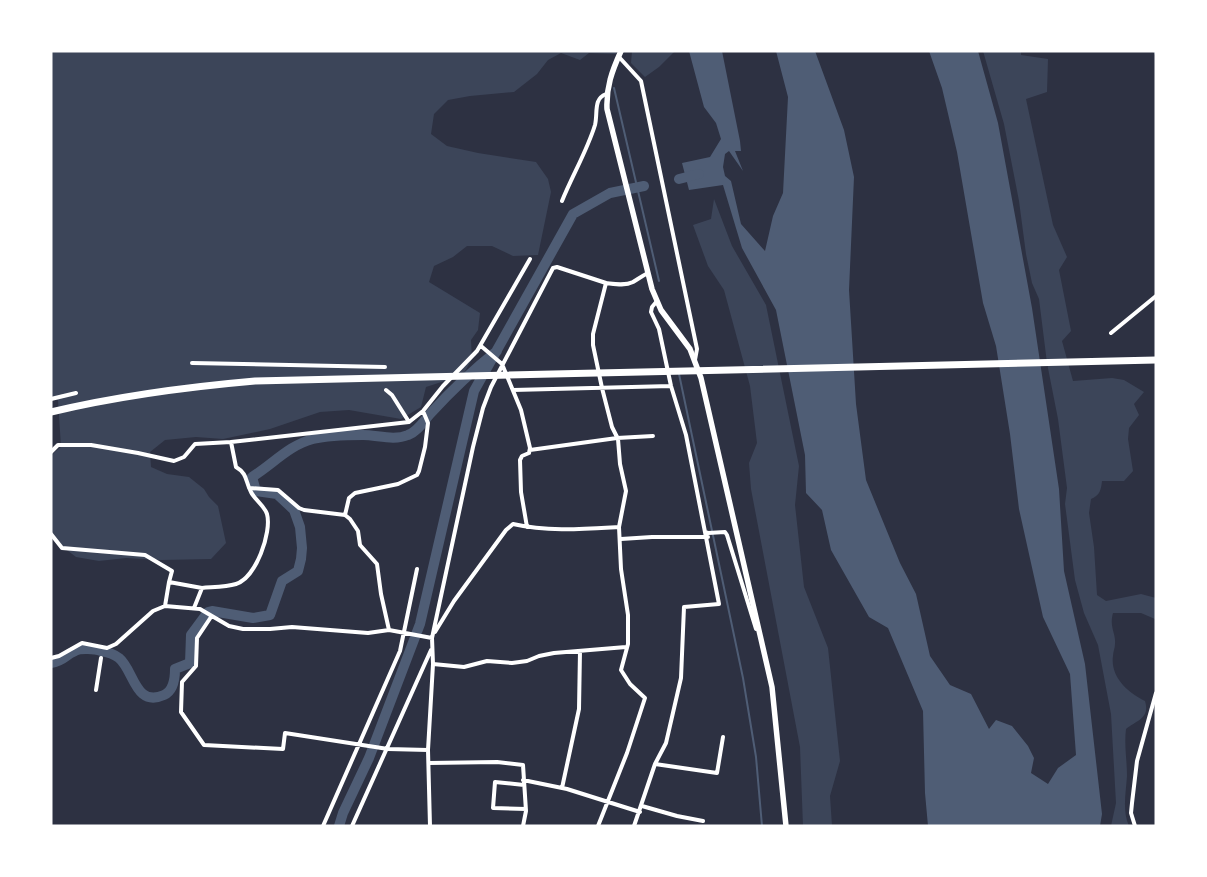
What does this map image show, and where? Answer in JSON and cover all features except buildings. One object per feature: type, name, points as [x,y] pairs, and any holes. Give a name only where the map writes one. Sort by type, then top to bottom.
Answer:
[{"type":"highway","points":[[51,412],[156,392],[255,381],[1156,360]]},
{"type":"main road","points":[[620,54],[610,76],[606,94],[607,109],[648,274],[657,302],[695,360],[701,378],[772,687],[786,826]]},
{"type":"street","points":[[620,54],[641,81],[697,349],[695,360]]},
{"type":"street","points":[[562,201],[594,127],[597,101],[600,96],[606,94]]},
{"type":"street","points":[[51,452],[58,444],[90,445],[174,461],[184,458],[195,444],[231,442],[409,422],[423,411],[481,346],[530,259]]},
{"type":"street","points":[[430,826],[430,763],[428,750],[432,638],[478,425],[491,387],[553,268],[556,267],[606,283],[624,285],[632,283],[641,276],[648,274]]},
{"type":"street","points":[[598,826],[627,753],[645,698],[630,684],[621,670],[626,656],[628,615],[621,569],[619,526],[626,491],[617,438],[612,427],[593,345],[593,334],[606,283]]},
{"type":"street","points":[[1111,334],[1156,296]]},
{"type":"street","points":[[634,826],[655,764],[666,743],[681,678],[684,607],[719,604],[707,534],[686,435],[671,386],[659,329],[651,312],[652,307],[657,302]]},
{"type":"street","points":[[481,346],[502,364],[514,390],[530,450]]},
{"type":"street","points":[[192,363],[385,366]]},
{"type":"street","points":[[460,369],[460,380]]},
{"type":"street","points":[[514,390],[671,386]]},
{"type":"street","points":[[386,390],[392,395],[409,422]]},
{"type":"street","points":[[51,399],[76,393]]},
{"type":"street","points":[[344,515],[349,498],[355,493],[398,484],[417,475],[425,448],[428,423],[423,411]]},
{"type":"street","points":[[527,527],[521,492],[520,460],[530,450],[617,438],[653,436]]},
{"type":"street","points":[[169,582],[202,588],[238,584],[251,574],[259,560],[266,534],[268,516],[252,494],[244,471],[236,467],[231,442]]},
{"type":"street","points":[[249,488],[259,487],[278,490],[304,510],[344,515],[350,519],[358,531],[360,545],[377,564],[381,594],[390,630]]},
{"type":"street","points":[[432,638],[454,600],[506,530],[513,524],[558,529],[619,526]]},
{"type":"street","points":[[621,539],[725,532],[766,661]]},
{"type":"street","points":[[51,534],[62,548],[145,554],[172,571],[165,606]]},
{"type":"street","points":[[323,826],[361,745],[400,651],[417,569]]},
{"type":"street","points":[[194,608],[202,588]]},
{"type":"street","points":[[51,658],[59,656],[82,643],[107,648],[116,644],[154,611],[165,606],[200,609],[229,626],[243,629],[292,627],[368,633],[390,630],[432,638]]},
{"type":"street","points":[[210,616],[197,638],[196,666],[182,682],[181,712],[204,745],[282,749],[285,733],[388,749],[428,750]]},
{"type":"street","points":[[432,664],[464,667],[487,661],[512,663],[527,661],[554,653],[626,647]]},
{"type":"street","points":[[352,826],[432,649]]},
{"type":"street","points":[[562,788],[578,709],[580,651]]},
{"type":"street","points":[[96,690],[101,658]]},
{"type":"street","points":[[1134,826],[1131,813],[1137,761],[1156,693]]},
{"type":"street","points":[[655,764],[717,773],[723,737]]},
{"type":"street","points":[[430,763],[497,762],[523,765],[526,810],[523,826]]},
{"type":"street","points":[[526,810],[493,808],[495,782],[524,782],[562,788],[640,812]]},
{"type":"street","points":[[642,806],[703,821]]},
{"type":"shaded area","points":[[51,51],[617,51],[616,54],[589,53],[580,60],[561,53],[548,60],[537,74],[514,92],[448,100],[434,114],[431,134],[447,146],[536,162],[548,179],[551,192],[538,255],[513,256],[492,246],[467,246],[453,257],[434,266],[429,282],[480,313],[478,330],[471,340],[472,359],[463,375],[426,387],[421,407],[401,419],[349,410],[320,412],[270,429],[223,439],[196,437],[165,440],[150,452],[151,467],[167,474],[189,477],[204,489],[218,506],[226,543],[211,559],[161,560],[126,558],[99,561],[76,557],[51,538],[51,455],[61,447],[58,400],[51,399]]},
{"type":"shaded area","points":[[632,51],[675,51],[659,67],[645,77],[631,63]]},
{"type":"shaded area","points":[[689,51],[722,51],[740,141],[741,151],[735,151],[743,171],[729,151],[725,154],[723,167],[725,176],[731,181],[741,224],[765,251],[773,216],[783,193],[788,97],[776,51],[815,51],[844,130],[854,177],[849,290],[856,404],[866,480],[900,563],[916,594],[930,656],[950,685],[971,694],[989,729],[996,720],[1012,726],[1028,746],[1034,758],[1031,773],[1048,784],[1058,768],[1076,755],[1070,674],[1043,617],[1019,509],[1010,434],[996,346],[983,303],[957,152],[942,88],[929,51],[978,51],[998,123],[1032,308],[1059,489],[1064,571],[1085,664],[1102,814],[1100,826],[928,826],[925,793],[923,711],[888,628],[869,617],[831,550],[822,510],[806,493],[805,455],[776,310],[742,248],[723,185],[689,190],[682,163],[710,157],[721,139],[716,123],[704,107]]},
{"type":"shaded area","points":[[983,51],[1021,51],[1021,55],[1048,59],[1047,92],[1026,99],[1053,225],[1067,257],[1059,270],[1071,331],[1062,341],[1073,381],[1112,378],[1124,380],[1144,392],[1134,404],[1139,415],[1129,428],[1128,439],[1133,471],[1124,481],[1102,481],[1100,492],[1091,499],[1089,513],[1094,547],[1097,595],[1106,601],[1141,594],[1156,598],[1155,619],[1141,613],[1113,613],[1112,618],[1115,640],[1113,654],[1114,671],[1132,694],[1145,701],[1146,707],[1142,718],[1126,729],[1127,776],[1125,808],[1129,826],[1111,826],[1116,803],[1111,714],[1098,645],[1084,613],[1075,580],[1065,504],[1067,488],[1039,299],[1032,283],[1026,254],[1019,201],[1004,124]]},
{"type":"shaded area","points":[[714,199],[732,246],[766,305],[799,466],[795,505],[804,587],[828,648],[840,761],[830,796],[832,826],[803,826],[800,747],[751,489],[749,463],[757,443],[750,386],[724,290],[708,266],[693,225],[711,219]]},
{"type":"waterway","points":[[1154,51],[1156,55]]},
{"type":"waterway","points":[[614,88],[659,281]]},
{"type":"waterway","points":[[679,179],[699,174]]},
{"type":"waterway","points":[[339,826],[343,813],[369,758],[420,624],[474,391],[573,214],[610,193],[644,186]]},
{"type":"waterway","points":[[51,663],[59,661],[80,649],[106,652],[119,658],[136,686],[147,696],[154,698],[170,691],[175,676],[175,669],[190,663],[191,635],[208,612],[212,611],[253,618],[270,615],[282,581],[298,571],[302,548],[300,527],[294,510],[277,494],[256,491],[252,477],[288,450],[313,439],[358,435],[397,438],[412,433],[418,429],[462,381],[497,351]]},
{"type":"waterway","points":[[679,374],[743,678],[756,757],[762,826]]}]
